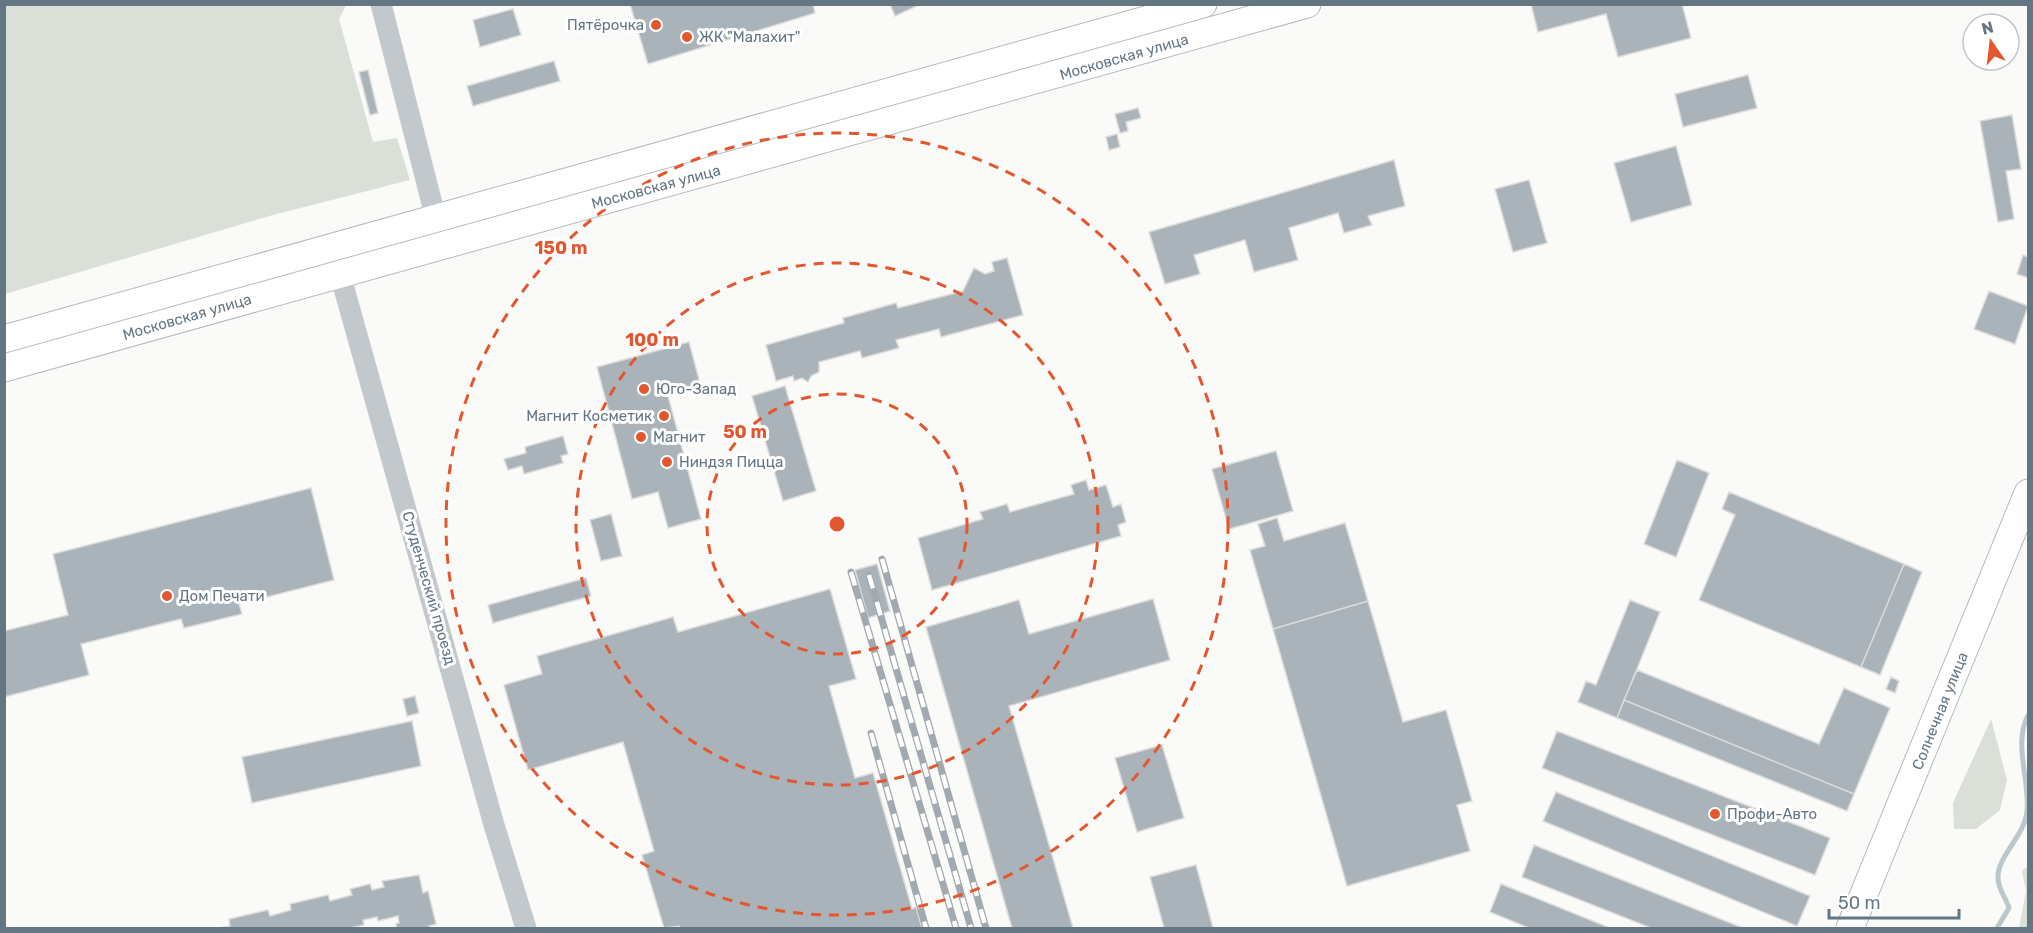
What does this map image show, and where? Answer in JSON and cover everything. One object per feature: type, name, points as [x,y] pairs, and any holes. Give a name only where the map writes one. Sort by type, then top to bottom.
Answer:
[{"type":"main road","name":"Московская улица","points":[[4,339],[1203,4]]},
{"type":"main road","name":"Московская улица","points":[[4,368],[1307,4]]},
{"type":"main road","name":"Студенческий проезд","points":[[333,247],[340,274]]},
{"type":"main road","name":"Солнечная улица","points":[[1850,928],[2028,493]]},
{"type":"street","points":[[381,4],[436,219]]},
{"type":"street","name":"Студенческий проезд","points":[[340,274],[494,825],[526,928]]},
{"type":"shaded area","points":[[5,4],[346,5],[339,19],[373,142],[397,138],[410,180],[273,215],[5,294]]},
{"type":"shaded area","points":[[1991,719],[2007,780],[2000,810],[1976,829],[1954,829],[1953,803]]},
{"type":"shaded area","points":[[2028,866],[2028,928],[2019,928],[2026,891],[2022,871]]},
{"type":"building","name":"ЖК \"Малахит\"","points":[[630,4],[813,4],[815,13],[648,64]]},
{"type":"building","points":[[890,4],[921,4],[895,16]]},
{"type":"building","points":[[1531,4],[1682,4],[1691,38],[1618,57],[1606,14],[1538,32]]},
{"type":"building","points":[[513,9],[521,35],[480,47],[473,20]]},
{"type":"building","points":[[554,61],[560,81],[473,106],[467,86]]},
{"type":"building","points":[[368,70],[378,113],[370,115],[359,72]]},
{"type":"building","points":[[1748,75],[1757,108],[1683,127],[1675,94]]},
{"type":"building","points":[[1138,108],[1141,118],[1126,122],[1128,131],[1120,133],[1115,114]]},
{"type":"building","points":[[2012,115],[2021,169],[2006,171],[2014,219],[1998,222],[1980,121]]},
{"type":"building","points":[[1117,134],[1120,147],[1109,150],[1106,137]]},
{"type":"building","points":[[1676,146],[1692,205],[1631,222],[1614,163]]},
{"type":"building","points":[[1394,160],[1405,206],[1368,216],[1372,225],[1344,233],[1338,213],[1289,228],[1298,260],[1254,272],[1245,240],[1194,255],[1200,274],[1165,284],[1149,232]]},
{"type":"building","points":[[1529,180],[1547,243],[1513,252],[1495,189]]},
{"type":"building","points":[[2023,255],[2028,257],[2028,278],[2017,274]]},
{"type":"building","points":[[1007,258],[1023,315],[941,337],[939,329],[896,340],[899,348],[862,358],[860,351],[819,362],[819,372],[811,376],[808,382],[802,378],[794,381],[793,376],[776,381],[766,345],[844,323],[843,318],[896,303],[898,308],[963,291],[974,268],[985,274],[994,271],[992,262]]},
{"type":"building","points":[[1989,291],[2028,306],[2015,344],[1974,329]]},
{"type":"building","points":[[689,342],[701,387],[668,396],[701,519],[668,528],[658,492],[632,499],[597,367]]},
{"type":"building","points":[[785,386],[816,491],[783,501],[752,396]]},
{"type":"building","points":[[563,436],[568,454],[561,456],[563,463],[524,474],[522,466],[508,470],[504,459],[526,453],[525,447]]},
{"type":"building","points":[[1276,451],[1293,511],[1229,529],[1212,469]]},
{"type":"building","points":[[1677,460],[1709,473],[1676,557],[1644,544]]},
{"type":"building","points":[[1086,480],[1089,490],[1106,485],[1113,507],[1121,504],[1126,522],[1118,525],[1121,536],[932,590],[918,538],[983,519],[980,512],[1007,504],[1010,512],[1074,494],[1071,485]]},
{"type":"building","name":"Дом Печати","points":[[311,488],[334,580],[239,604],[242,614],[184,628],[181,619],[81,644],[89,675],[4,697],[4,631],[68,615],[53,554]]},
{"type":"building","points":[[1729,492],[1904,564],[1861,667],[1699,600],[1735,515],[1722,509]]},
{"type":"building","points":[[611,514],[622,556],[601,561],[590,520]]},
{"type":"building","points":[[1277,518],[1284,541],[1345,523],[1368,601],[1273,629],[1250,550],[1265,546],[1258,524]]},
{"type":"building","points":[[877,564],[890,611],[868,618],[855,570]]},
{"type":"building","points":[[1904,564],[1922,572],[1880,675],[1861,667]]},
{"type":"building","points":[[586,578],[591,596],[493,623],[488,605]]},
{"type":"building","points":[[830,589],[856,679],[829,686],[855,778],[873,773],[912,909],[916,907],[922,928],[680,928],[679,926],[664,928],[642,855],[654,851],[623,742],[528,770],[504,685],[542,674],[537,656],[673,617],[678,632]]},
{"type":"building","points":[[1153,599],[1170,660],[1009,706],[1073,928],[1012,928],[926,627],[1019,600],[1029,634]]},
{"type":"building","points":[[1630,600],[1660,612],[1617,718],[1578,702],[1586,681],[1596,685]]},
{"type":"building","points":[[1368,601],[1403,722],[1446,710],[1472,801],[1457,805],[1470,851],[1347,886],[1273,629]]},
{"type":"building","points":[[1637,670],[1819,744],[1844,688],[1890,708],[1854,794],[1624,700]]},
{"type":"building","points":[[1891,677],[1899,681],[1895,693],[1886,689]]},
{"type":"building","points":[[415,696],[419,713],[407,716],[403,699]]},
{"type":"building","points":[[1624,700],[1854,794],[1847,811],[1617,718]]},
{"type":"building","points":[[412,721],[421,766],[252,803],[242,757]]},
{"type":"building","name":"Профи-Авто","points":[[1557,731],[1830,838],[1815,875],[1542,768]]},
{"type":"building","points":[[1162,745],[1184,818],[1137,832],[1115,758]]},
{"type":"building","points":[[1556,792],[1810,896],[1797,926],[1543,821]]},
{"type":"building","points":[[1534,845],[1743,928],[1651,928],[1522,877]]},
{"type":"building","points":[[1196,865],[1213,928],[1164,928],[1150,877]]},
{"type":"building","points":[[419,875],[423,893],[428,891],[436,924],[429,926],[430,928],[397,928],[398,916],[378,921],[377,917],[363,920],[364,925],[350,928],[219,928],[230,926],[229,919],[268,910],[270,916],[291,910],[290,904],[328,895],[330,901],[352,895],[350,889],[370,884],[372,890],[384,887],[382,881]]},
{"type":"building","points":[[1501,884],[1610,928],[1529,928],[1490,912]]},
{"type":"waterway","points":[[1997,928],[2009,908],[1999,886],[1999,870],[2021,829],[2027,811],[2022,738],[2028,715]]},
{"type":"railway","points":[[882,559],[986,928]]},
{"type":"railway","points":[[851,572],[956,928]]},
{"type":"railway","points":[[869,575],[971,928]]},
{"type":"railway","points":[[871,733],[926,928]]},
{"type":"place","name":"Пятёрочка","points":[[656,25]]},
{"type":"place","name":"ЖК \"Малахит\"","points":[[687,37]]},
{"type":"place","name":"Юго-Запад","points":[[644,389]]},
{"type":"place","name":"Магнит Косметик","points":[[664,416]]},
{"type":"place","name":"Магнит","points":[[641,437]]},
{"type":"place","name":"Ниндзя Пицца","points":[[667,462]]},
{"type":"place","name":"Дом Печати","points":[[167,596]]},
{"type":"place","name":"Профи-Авто","points":[[1715,814]]}]
